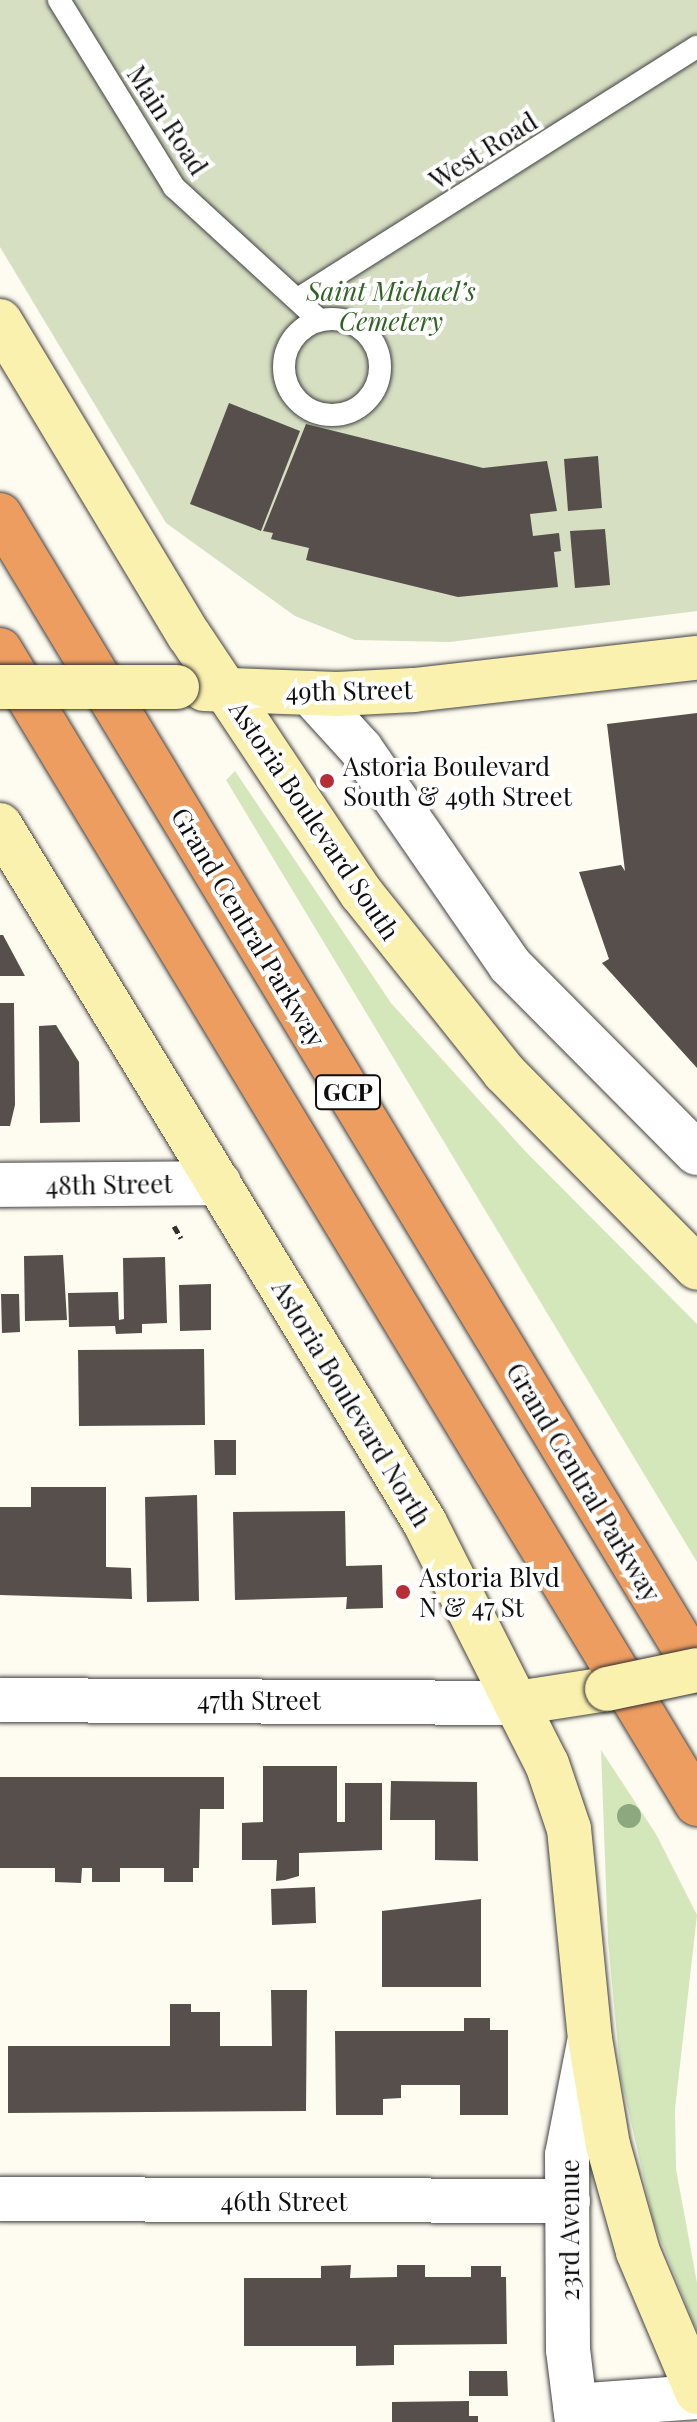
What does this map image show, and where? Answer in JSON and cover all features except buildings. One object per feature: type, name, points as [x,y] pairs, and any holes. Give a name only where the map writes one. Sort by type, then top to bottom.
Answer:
[{"type":"highway","name":"Grand Central Parkway","points":[[0,515],[697,1669]]},
{"type":"highway","name":"GCP","points":[[0,650],[697,1804]]},
{"type":"main road","name":"Astoria Boulevard South","points":[[0,321],[227,691],[353,882],[454,1015],[553,1125],[697,1268]]},
{"type":"main road","name":"49th Street","points":[[0,687],[177,687],[310,693],[414,690],[697,658]]},
{"type":"main road","name":"Astoria Boulevard North","points":[[0,825],[425,1523],[547,1764],[569,1829],[590,2039],[608,2145],[630,2226],[697,2395]]},
{"type":"main road","points":[[517,1703],[607,1689],[697,1669]]},
{"type":"street","points":[[310,693],[361,749],[510,965],[697,1153]]},
{"type":"street","name":"48th Street","points":[[0,1185],[219,1183]]},
{"type":"street","name":"47th Street","points":[[0,1700],[517,1703]]},
{"type":"street","name":"23rd Avenue","points":[[576,2414],[568,2350],[567,2155],[590,2039]]},
{"type":"street","name":"46th Street","points":[[0,2199],[568,2201]]},
{"type":"street","points":[[576,2414],[697,2395]]},
{"type":"lane","name":"Main Road","points":[[59,0],[174,187],[319,320]]},
{"type":"lane","name":"West Road","points":[[298,299],[697,47]]},
{"type":"lane","points":[[319,320],[349,321],[364,330],[380,358],[374,391],[349,412],[316,412],[303,405],[286,380],[284,365],[294,337],[319,320]]},
{"type":"path","points":[[174,1226],[181,1238]]},
{"type":"green space","name":"Saint Michael’s Cemetery","points":[[0,0],[697,0],[697,611],[450,642],[355,640],[295,616],[166,523],[0,247]]},
{"type":"green space","points":[[235,771],[391,1003],[526,1152],[697,1324],[697,1562],[226,780]]},
{"type":"green space","points":[[601,1750],[656,1834],[697,1915],[675,2109],[676,2169],[697,2283],[697,2331],[654,2223],[621,2078],[608,1941]]},
{"type":"place","name":"Astoria Boulevard South & 49th Street","points":[[327,781]]},
{"type":"place","name":"Astoria Blvd N & 47 St","points":[[403,1592]]}]
